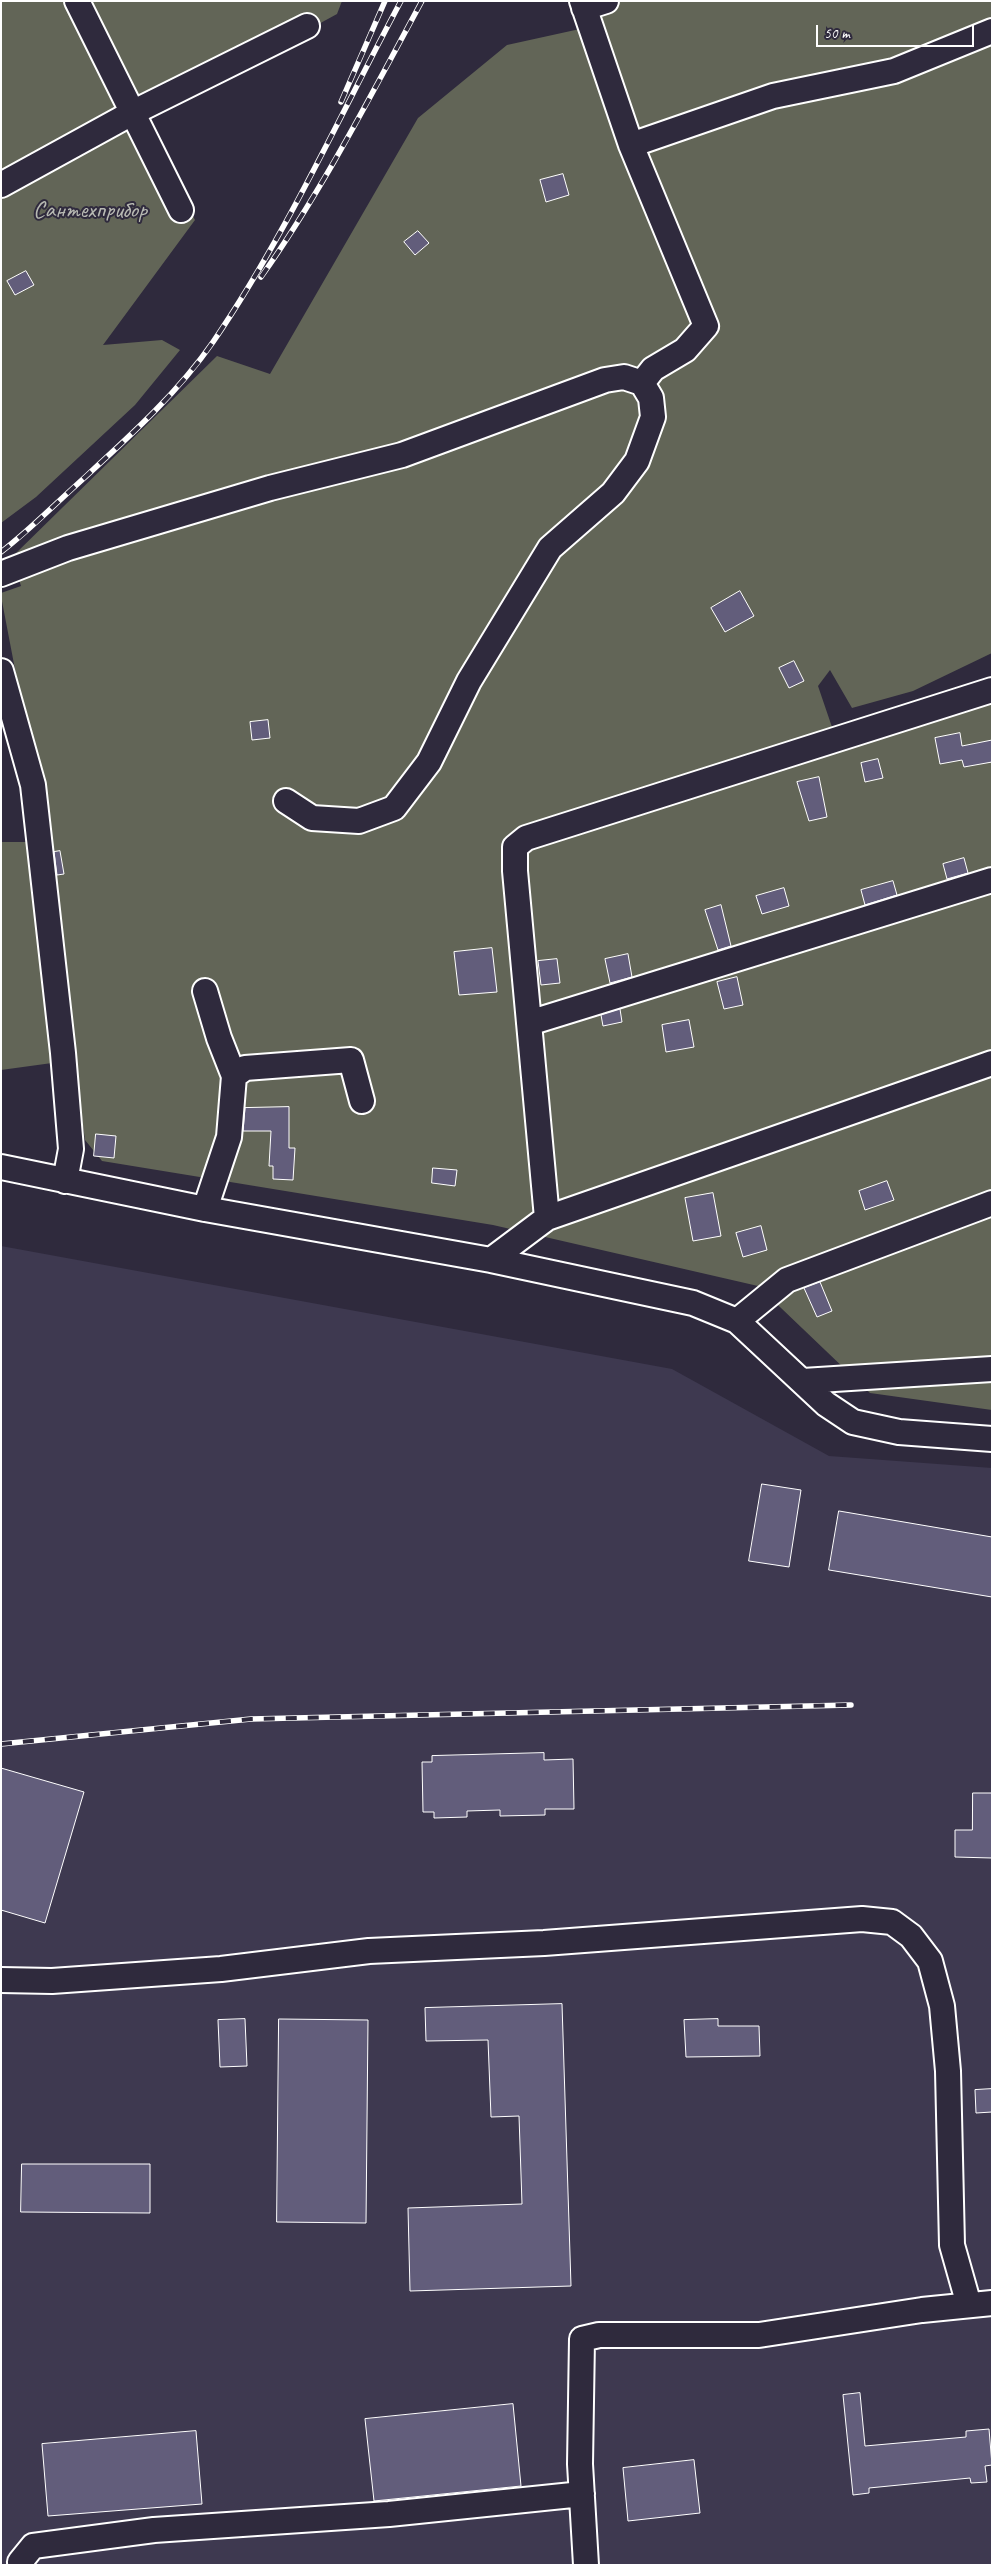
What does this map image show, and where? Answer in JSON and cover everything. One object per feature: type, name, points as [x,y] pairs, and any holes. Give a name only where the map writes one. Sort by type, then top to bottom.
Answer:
[{"type":"street","points":[[77,1],[181,210]]},
{"type":"street","points":[[591,3],[631,145],[706,326],[685,350],[653,369],[642,383]]},
{"type":"street","points":[[1,185],[132,113],[307,26]]},
{"type":"street","points":[[631,145],[773,96],[894,71],[992,31]]},
{"type":"street","points":[[1,574],[68,548],[270,488],[402,455],[605,380],[624,377],[642,383],[651,398],[653,417],[637,461],[612,493],[550,548],[469,681],[428,762],[394,808],[359,821],[340,820],[312,818],[286,801]]},
{"type":"street","points":[[1,671],[33,785],[63,1053],[71,1149],[65,1182]]},
{"type":"street","points":[[548,1218],[515,871],[515,847],[526,838],[992,690]]},
{"type":"street","points":[[529,1023],[992,880]]},
{"type":"street","points":[[205,1209],[229,1137],[234,1076],[219,1038],[206,991]]},
{"type":"street","points":[[234,1076],[245,1068],[351,1060],[362,1101]]},
{"type":"street","points":[[492,1260],[548,1218],[992,1063]]},
{"type":"street","points":[[1,1167],[65,1182],[205,1209],[492,1260],[693,1303],[737,1321],[826,1404],[853,1422],[898,1432],[992,1439]]},
{"type":"street","points":[[737,1321],[787,1280],[992,1203]]},
{"type":"street","points":[[803,1381],[992,1369]]},
{"type":"street","points":[[1,1980],[52,1981],[222,1969],[369,1951],[544,1943],[862,1919],[892,1922],[910,1936],[930,1961],[942,2006],[948,2072],[952,2245],[980,2304],[759,2335],[599,2335],[582,2339],[580,2464],[586,2565]]},
{"type":"street","points":[[21,2565],[20,2562],[33,2546],[145,2532],[389,2514],[582,2494]]},
{"type":"shaded area","points":[[1,1246],[672,1369],[829,1456],[992,1468],[992,2565],[1,2565]]},
{"type":"green space","name":"Сантехприбор","points":[[1,1],[342,1],[337,14],[143,120],[195,220],[103,345],[162,340],[180,350],[135,405],[36,497],[1,523]]},
{"type":"green space","points":[[592,1],[992,1],[992,653],[913,691],[852,708],[830,670],[818,686],[833,730],[992,680],[992,1410],[870,1393],[758,1286],[493,1225],[102,1161],[85,1140],[74,1060],[1,1070],[1,842],[48,842],[1,596],[1,593],[21,586],[12,557],[217,356],[270,374],[418,118],[507,45],[598,25]]},
{"type":"building","points":[[563,174],[569,195],[546,202],[540,180]]},
{"type":"building","points":[[418,231],[429,243],[415,255],[404,242]]},
{"type":"building","points":[[26,271],[34,285],[15,295],[7,281]]},
{"type":"building","points":[[740,591],[754,616],[725,632],[711,608]]},
{"type":"building","points":[[794,661],[804,681],[789,688],[779,668]]},
{"type":"building","points":[[268,720],[270,738],[252,740],[250,722]]},
{"type":"building","points":[[960,733],[962,746],[992,740],[992,762],[964,767],[962,760],[940,764],[935,738]]},
{"type":"building","points":[[878,759],[883,778],[865,782],[861,763]]},
{"type":"building","points":[[819,777],[827,817],[809,821],[797,782]]},
{"type":"building","points":[[60,851],[64,874],[57,875],[54,852]]},
{"type":"building","points":[[964,858],[968,873],[947,879],[943,864]]},
{"type":"building","points":[[893,881],[897,895],[865,905],[861,890]]},
{"type":"building","points":[[784,888],[789,906],[762,914],[756,896]]},
{"type":"building","points":[[721,905],[731,946],[718,950],[705,910]]},
{"type":"building","points":[[492,948],[497,992],[459,995],[454,952]]},
{"type":"building","points":[[628,954],[632,977],[610,983],[605,959]]},
{"type":"building","points":[[557,959],[560,983],[541,985],[538,961]]},
{"type":"building","points":[[737,977],[743,1005],[724,1009],[717,982]]},
{"type":"building","points":[[620,1009],[622,1022],[603,1026],[601,1015]]},
{"type":"building","points":[[689,1020],[694,1047],[666,1052],[662,1025]]},
{"type":"building","points":[[289,1107],[289,1148],[295,1148],[293,1180],[273,1179],[273,1166],[269,1166],[271,1131],[243,1131],[245,1108]]},
{"type":"building","points":[[96,1134],[116,1136],[114,1158],[94,1156]]},
{"type":"building","points":[[433,1168],[457,1170],[455,1186],[432,1183]]},
{"type":"building","points":[[887,1181],[894,1200],[865,1210],[859,1191]]},
{"type":"building","points":[[713,1193],[721,1236],[693,1241],[685,1198]]},
{"type":"building","points":[[761,1226],[767,1250],[743,1257],[736,1233]]},
{"type":"building","points":[[820,1282],[832,1311],[817,1317],[804,1288]]},
{"type":"building","points":[[762,1484],[801,1490],[789,1567],[749,1561]]},
{"type":"building","points":[[839,1511],[992,1537],[992,1597],[829,1570]]},
{"type":"building","points":[[544,1753],[544,1760],[573,1759],[574,1809],[545,1809],[545,1815],[500,1816],[500,1810],[467,1811],[467,1817],[434,1818],[434,1812],[423,1812],[422,1762],[432,1762],[432,1756]]},
{"type":"building","points":[[1,1768],[84,1792],[45,1923],[1,1910]]},
{"type":"building","points":[[973,1793],[992,1793],[992,1858],[955,1857],[955,1830],[972,1830]]},
{"type":"building","points":[[562,2004],[571,2286],[410,2291],[408,2208],[522,2204],[519,2116],[491,2117],[488,2040],[426,2041],[425,2008]]},
{"type":"building","points":[[245,2019],[247,2066],[220,2067],[218,2020]]},
{"type":"building","points":[[279,2019],[368,2020],[366,2223],[277,2222]]},
{"type":"building","points":[[718,2019],[718,2026],[759,2026],[760,2056],[686,2057],[684,2020]]},
{"type":"building","points":[[992,2089],[992,2112],[976,2113],[975,2090]]},
{"type":"building","points":[[22,2164],[150,2164],[150,2213],[21,2212]]},
{"type":"building","points":[[860,2393],[865,2446],[966,2437],[966,2431],[989,2429],[992,2465],[985,2466],[987,2482],[971,2483],[970,2478],[869,2488],[869,2493],[853,2495],[843,2395]]},
{"type":"building","points":[[513,2404],[521,2486],[374,2501],[365,2419]]},
{"type":"building","points":[[196,2431],[202,2504],[48,2516],[42,2444]]},
{"type":"building","points":[[694,2460],[700,2513],[628,2521],[623,2468]]},
{"type":"railway","points":[[341,102],[385,1]]},
{"type":"railway","points":[[1,552],[147,419],[182,382],[213,342],[265,260],[312,174],[401,1]]},
{"type":"railway","points":[[261,277],[326,176],[422,1]]},
{"type":"railway","points":[[1,1744],[251,1719],[851,1705]]}]
